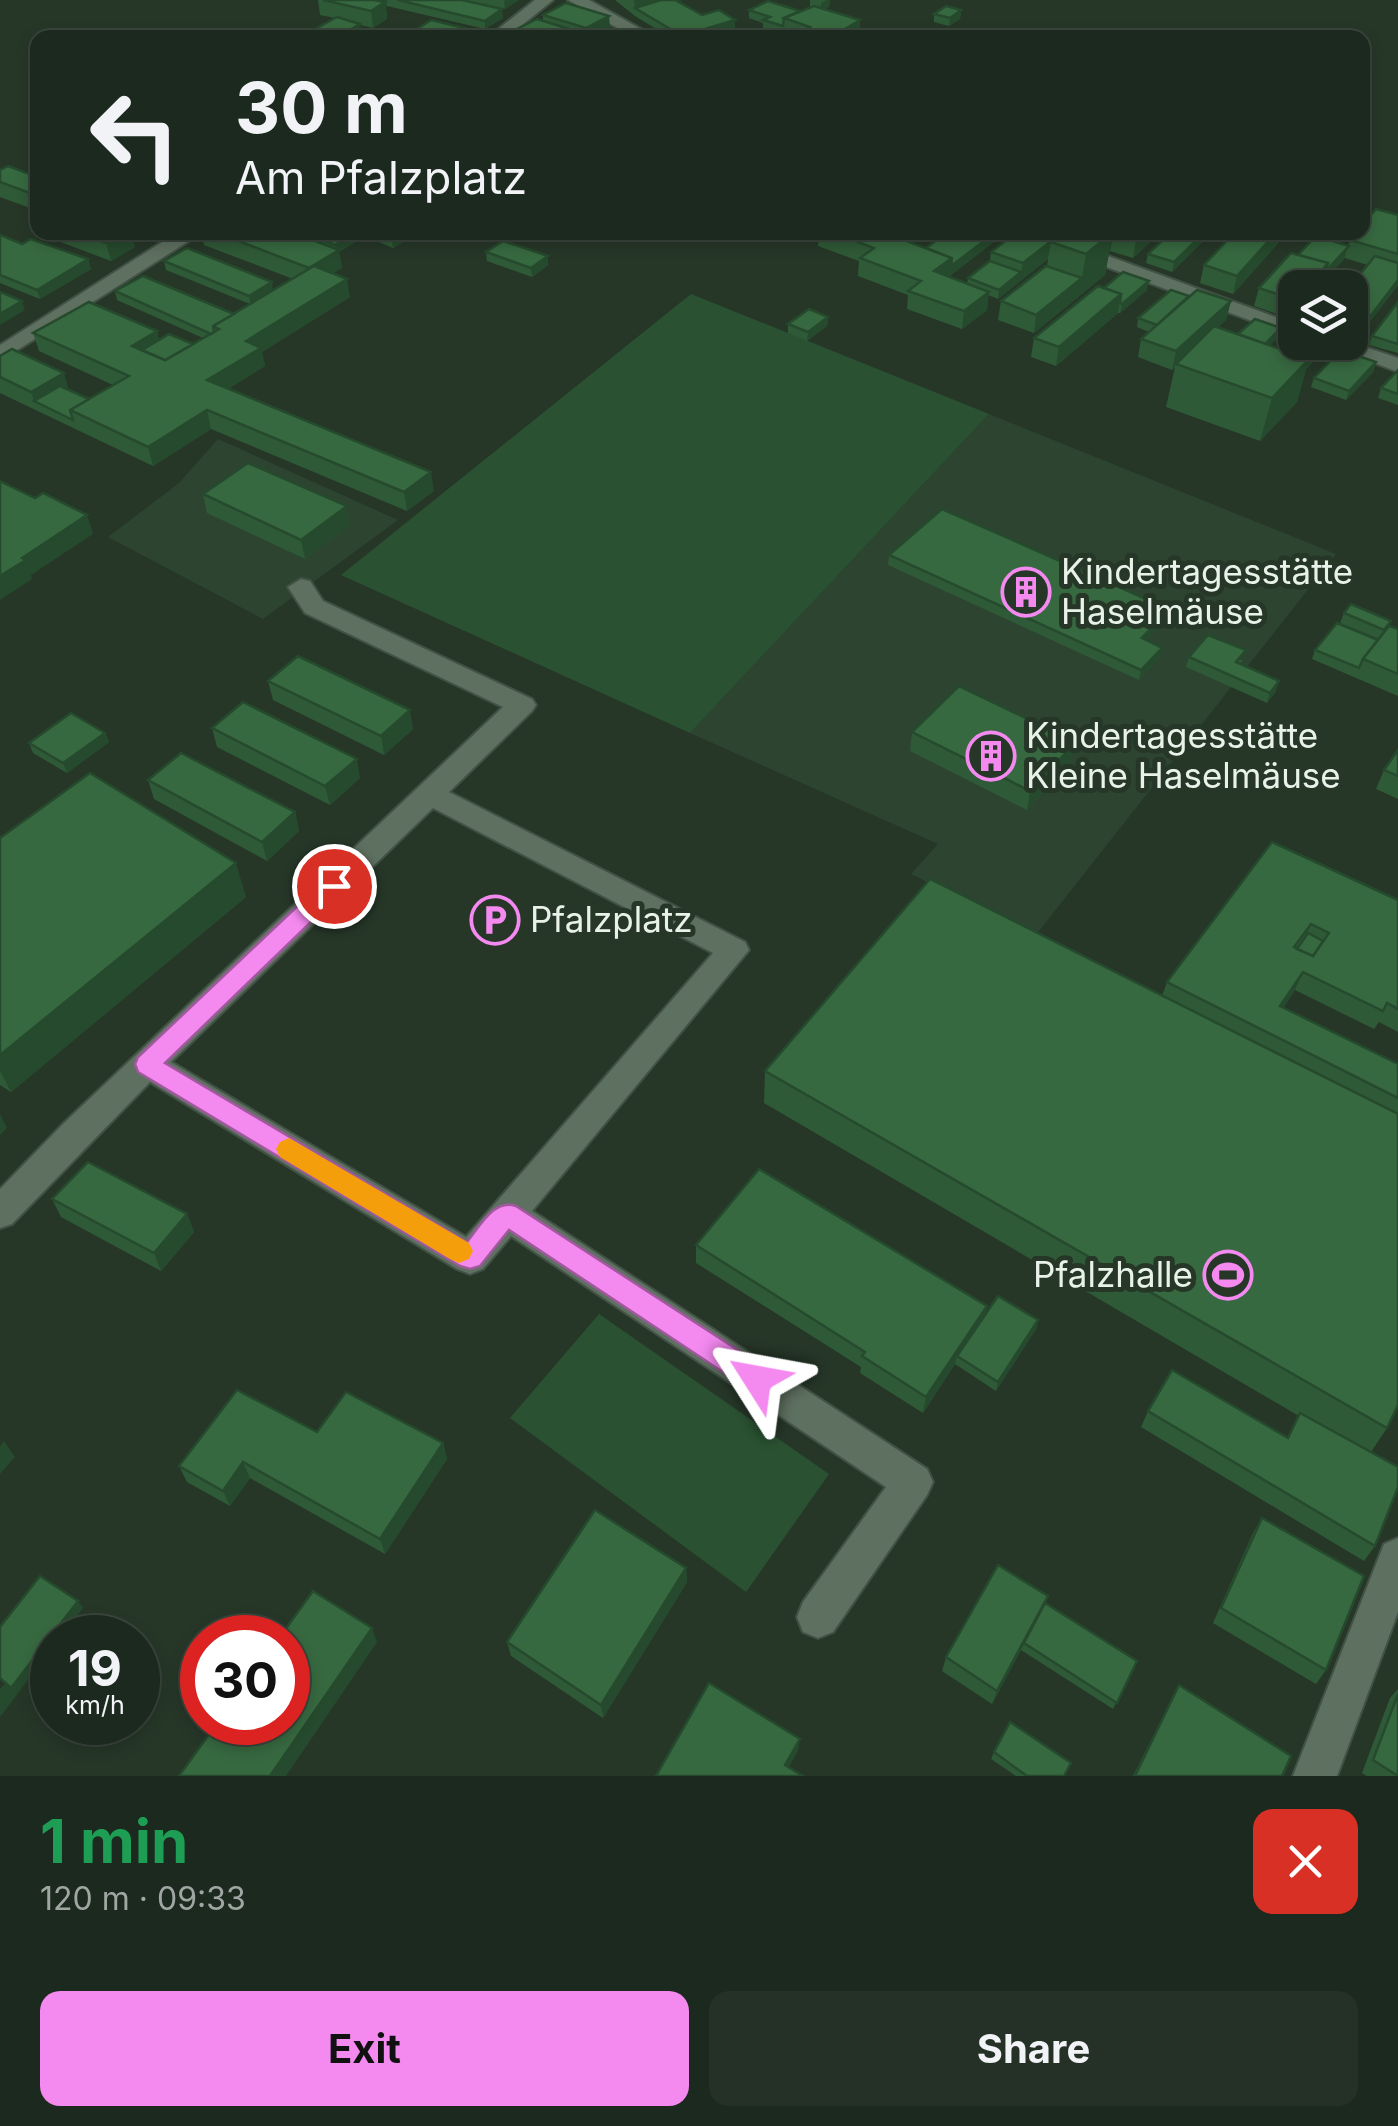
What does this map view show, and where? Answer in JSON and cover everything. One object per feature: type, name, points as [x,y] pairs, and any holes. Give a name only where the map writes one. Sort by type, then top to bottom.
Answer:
[{"type":"street","points":[[506,30],[545,0]]},
{"type":"street","points":[[576,0],[634,30]]},
{"type":"street","points":[[0,354],[179,240]]},
{"type":"street","points":[[1044,240],[1278,325]]},
{"type":"street","points":[[1368,355],[1398,365]]},
{"type":"street","points":[[0,1213],[147,1064],[522,705],[314,606],[301,587]]},
{"type":"street","points":[[147,1064],[470,1258],[734,950],[430,794]]},
{"type":"street","points":[[507,1214],[913,1482],[818,1618]]},
{"type":"street","points":[[1315,1776],[1398,1558]]},
{"type":"shaded area","points":[[691,294],[989,414],[690,733],[341,575]]},
{"type":"shaded area","points":[[989,414],[1336,554],[1035,936],[911,874],[938,844],[690,733]]},
{"type":"shaded area","points":[[218,439],[398,520],[263,619],[108,537],[179,483]]},
{"type":"shaded area","points":[[599,1314],[829,1474],[746,1592],[510,1418]]},
{"type":"building","points":[[323,0],[374,0],[385,2],[371,11]]},
{"type":"building","points":[[398,0],[462,0],[502,9],[485,21]]},
{"type":"building","points":[[675,0],[702,15],[719,10],[735,20],[702,30],[672,30],[635,8]]},
{"type":"building","points":[[768,1],[800,11],[784,18],[783,26],[763,20],[770,17],[749,10]]},
{"type":"building","points":[[566,3],[609,16],[586,28],[543,15]]},
{"type":"building","points":[[814,6],[860,20],[843,30],[805,30],[810,27],[784,18]]},
{"type":"building","points":[[946,6],[961,10],[950,18],[934,14]]},
{"type":"building","points":[[337,17],[360,24],[350,30],[313,30]]},
{"type":"building","points":[[537,19],[573,30],[515,30]]},
{"type":"building","points":[[431,20],[473,30],[416,30]]},
{"type":"building","points":[[8,166],[30,174],[30,193],[0,182],[0,170]]},
{"type":"building","points":[[1376,209],[1398,215],[1398,254],[1350,240],[1370,240],[1370,216]]},
{"type":"building","points":[[0,235],[22,244],[34,240],[88,259],[37,290],[0,275]]},
{"type":"building","points":[[236,240],[313,240],[339,250],[309,268]]},
{"type":"building","points":[[853,240],[904,240],[952,258],[934,271],[989,292],[964,311],[908,291],[921,281],[860,258],[874,248]]},
{"type":"building","points":[[936,240],[985,240],[951,266],[952,258],[926,248]]},
{"type":"building","points":[[1007,240],[1052,240],[1023,263],[991,252]]},
{"type":"building","points":[[1053,240],[1103,240],[1086,254],[1051,242]]},
{"type":"building","points":[[1163,240],[1197,240],[1174,262],[1148,254]]},
{"type":"building","points":[[1227,240],[1269,240],[1237,276],[1204,265]]},
{"type":"building","points":[[1312,240],[1349,246],[1326,270],[1328,263],[1298,255]]},
{"type":"building","points":[[503,241],[548,256],[531,268],[486,252]]},
{"type":"building","points":[[187,248],[272,282],[249,296],[164,261]]},
{"type":"building","points":[[1291,253],[1328,263],[1322,270],[1278,270],[1278,294],[1259,288]]},
{"type":"building","points":[[1375,256],[1398,263],[1398,280],[1368,319],[1368,270],[1364,270]]},
{"type":"building","points":[[990,261],[1021,272],[999,290],[968,278]]},
{"type":"building","points":[[314,266],[347,279],[246,341],[261,348],[207,380],[431,472],[404,492],[207,410],[148,447],[70,410],[129,376],[33,333],[89,302],[157,331],[132,346],[165,360],[219,329],[213,326]]},
{"type":"building","points":[[1046,266],[1082,278],[1036,315],[1001,301]]},
{"type":"building","points":[[1123,272],[1149,281],[1122,304],[1121,294],[1104,288]]},
{"type":"building","points":[[143,276],[234,314],[213,326],[211,334],[115,291]]},
{"type":"building","points":[[1098,286],[1121,294],[1059,347],[1034,338]]},
{"type":"building","points":[[1171,290],[1189,296],[1157,325],[1138,318]]},
{"type":"building","points":[[1197,290],[1231,301],[1176,351],[1141,339]]},
{"type":"building","points":[[0,292],[22,301],[0,314]]},
{"type":"building","points":[[1398,302],[1398,344],[1372,336]]},
{"type":"building","points":[[809,309],[828,317],[808,332],[788,324]]},
{"type":"building","points":[[1255,319],[1278,327],[1265,344],[1238,334]]},
{"type":"building","points":[[1214,326],[1278,348],[1278,360],[1308,360],[1272,398],[1176,364]]},
{"type":"building","points":[[169,334],[193,344],[165,360],[142,350]]},
{"type":"building","points":[[12,349],[64,373],[31,392],[0,377],[0,356]]},
{"type":"building","points":[[1331,360],[1376,362],[1349,391],[1314,378]]},
{"type":"building","points":[[1398,370],[1398,394],[1381,388]]},
{"type":"building","points":[[60,386],[89,399],[70,410],[73,420],[34,401]]},
{"type":"building","points":[[248,463],[347,506],[301,540],[203,494]]},
{"type":"building","points":[[0,481],[35,498],[43,493],[87,515],[0,576]]},
{"type":"building","name":"Kindertagesstätte Haselmäuse","points":[[942,509],[1169,609],[1142,638],[1162,648],[1141,670],[889,555]]},
{"type":"building","points":[[1351,604],[1391,621],[1384,630],[1344,613]]},
{"type":"building","points":[[1337,623],[1378,640],[1359,668],[1315,650]]},
{"type":"building","points":[[1389,626],[1398,629],[1398,674],[1363,659]]},
{"type":"building","points":[[1208,635],[1246,650],[1236,662],[1279,681],[1270,693],[1189,657]]},
{"type":"building","points":[[298,656],[410,710],[381,736],[268,681]]},
{"type":"building","name":"Kindertagesstätte Kleine Haselmäuse","points":[[959,686],[1076,742],[1030,791],[912,732]]},
{"type":"building","points":[[243,702],[357,759],[325,786],[212,728]]},
{"type":"building","points":[[71,713],[105,733],[63,763],[29,743]]},
{"type":"building","points":[[1398,750],[1398,776],[1384,770]]},
{"type":"building","points":[[181,753],[295,812],[262,842],[148,780]]},
{"type":"building","points":[[90,773],[236,863],[0,1055],[0,838]]},
{"type":"building","points":[[1272,842],[1398,900],[1398,1009],[1387,1003],[1383,1011],[1303,972],[1280,1006],[1398,1064],[1398,1098],[1167,982]],"holes":[[[1311,924],[1329,933],[1313,956],[1294,947]]]},
{"type":"building","name":"Pfalzhalle","points":[[930,879],[1398,1114],[1398,1405],[1387,1428],[765,1071]]},
{"type":"building","points":[[1308,933],[1323,941],[1313,956],[1297,949]]},
{"type":"building","points":[[88,1162],[187,1214],[154,1253],[52,1199]]},
{"type":"building","points":[[759,1169],[987,1306],[926,1397],[862,1356],[865,1352],[696,1245]]},
{"type":"building","points":[[998,1296],[1038,1320],[998,1382],[957,1356]]},
{"type":"building","points":[[1172,1370],[1288,1438],[1300,1413],[1398,1467],[1398,1487],[1375,1546],[1148,1411]]},
{"type":"building","points":[[237,1390],[317,1432],[346,1392],[443,1443],[380,1539],[243,1462],[223,1491],[179,1466]]},
{"type":"building","points":[[595,1510],[686,1568],[601,1705],[507,1642]]},
{"type":"building","points":[[1262,1518],[1364,1576],[1326,1670],[1221,1608]]},
{"type":"building","points":[[998,1565],[1048,1596],[997,1691],[946,1657]]},
{"type":"building","points":[[40,1576],[78,1601],[67,1615],[30,1615],[30,1663],[11,1688],[0,1678],[0,1627]]},
{"type":"building","points":[[313,1591],[372,1628],[310,1718],[310,1615],[296,1615]]},
{"type":"building","points":[[1045,1603],[1137,1661],[1117,1703],[1024,1643]]},
{"type":"building","points":[[709,1683],[800,1739],[785,1765],[803,1776],[656,1776]]},
{"type":"building","points":[[1179,1685],[1291,1756],[1282,1776],[1135,1776]]},
{"type":"building","points":[[1398,1694],[1398,1776],[1373,1760]]},
{"type":"building","points":[[1010,1722],[1071,1763],[1064,1776],[1027,1776],[994,1752]]},
{"type":"building","points":[[201,1745],[291,1745],[270,1776],[179,1776]]},
{"type":"slow traffic","points":[[289,1149],[459,1251]]},
{"type":"place","name":"Kindertagesstätte Haselmäuse","points":[[1026,592]]},
{"type":"place","name":"Kindertagesstätte Kleine Haselmäuse","points":[[991,756]]},
{"type":"place","name":"Pfalzplatz","points":[[495,920]]},
{"type":"place","name":"Pfalzhalle","points":[[1228,1275]]},
{"type":"route","points":[[334,886],[147,1064],[470,1258],[507,1214],[757,1379]]}]
